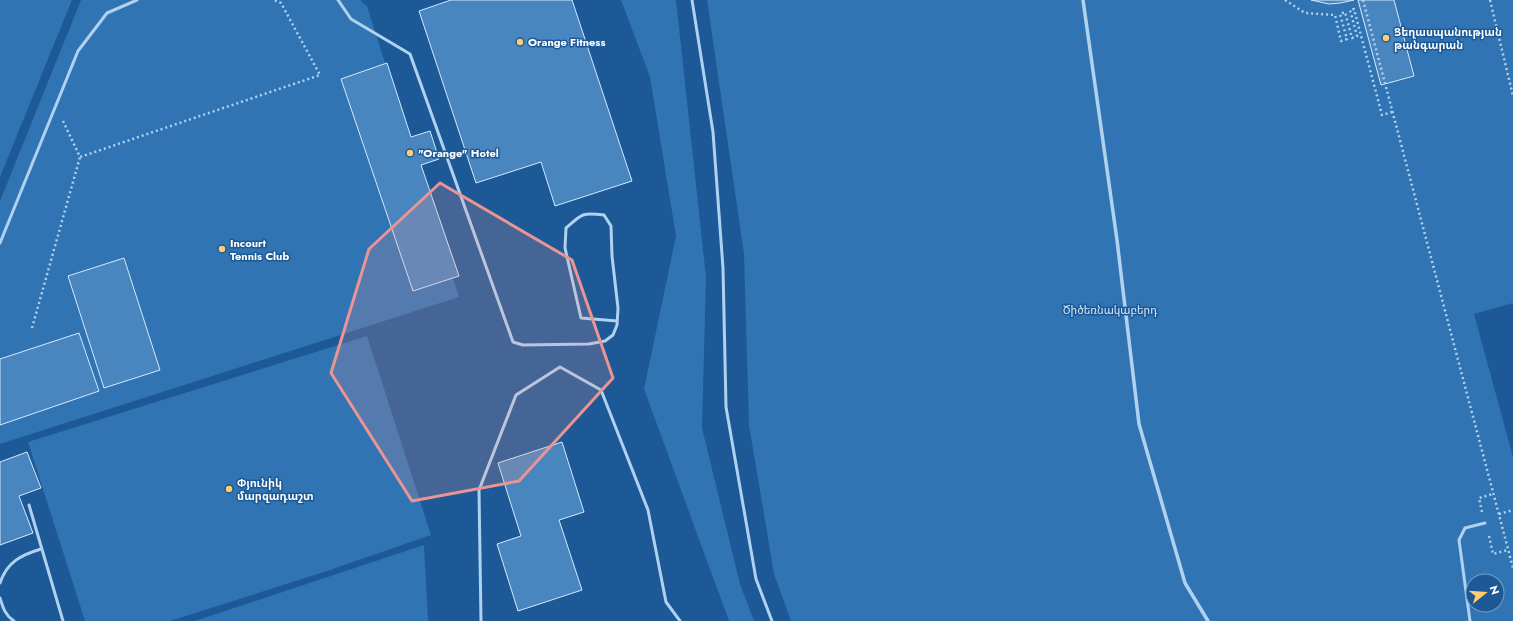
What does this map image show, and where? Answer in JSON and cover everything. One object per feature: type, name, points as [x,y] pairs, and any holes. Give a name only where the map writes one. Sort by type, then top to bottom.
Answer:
[{"type":"street","points":[[1084,0],[1117,240],[1139,424],[1185,583],[1208,621]]},
{"type":"lane","points":[[0,243],[78,51],[107,13],[137,0]]},
{"type":"lane","points":[[338,0],[351,20],[410,54],[513,342],[523,345],[589,344],[604,342],[613,335],[618,321],[618,308],[612,256],[611,226],[604,215],[590,213],[582,215],[566,228],[565,248],[582,318],[618,321]]},
{"type":"lane","points":[[692,0],[713,132],[723,268],[726,407],[756,579],[772,621]]},
{"type":"lane","points":[[481,621],[480,490],[516,395],[560,367],[601,390],[648,510],[666,602],[680,621]]},
{"type":"lane","points":[[29,505],[63,620],[59,621]]},
{"type":"lane","points":[[1470,621],[1459,540],[1465,528],[1485,523]]},
{"type":"lane","points":[[0,583],[3,573],[12,563],[24,554],[41,549]]},
{"type":"lane","points":[[0,598],[3,610],[14,621]]},
{"type":"path","points":[[80,157],[320,76],[281,3],[274,0]]},
{"type":"path","points":[[1285,0],[1305,13],[1335,15],[1341,41],[1347,39],[1340,14],[1345,12],[1352,38],[1357,36],[1350,10],[1354,9],[1382,115],[1392,112]]},
{"type":"path","points":[[1363,0],[1513,568]]},
{"type":"path","points":[[1490,0],[1513,96]]},
{"type":"path","points":[[32,328],[80,157],[56,106]]},
{"type":"path","points":[[1493,494],[1479,498],[1493,554],[1508,550]]},
{"type":"path","points":[[1498,514],[1513,510]]},
{"type":"highlighted area","points":[[440,183],[572,260],[613,378],[519,481],[412,501],[331,373],[369,249]]},
{"type":"green space","points":[[0,0],[72,0],[0,177]]},
{"type":"green space","name":"Incourt Tennis Club","points":[[81,0],[360,0],[367,6],[459,297],[0,444],[0,201]]},
{"type":"green space","points":[[621,0],[676,0],[706,277],[702,428],[740,584],[754,621],[729,621],[644,389],[676,236],[650,77]]},
{"type":"green space","name":"Ծիծեռնակաբերդ","points":[[707,0],[1513,0],[1513,303],[1474,314],[1513,457],[1513,621],[791,621],[774,574],[749,425],[744,254]]},
{"type":"green space","name":"Փյունիկ մարզադաշտ","points":[[367,336],[431,535],[324,572],[170,621],[85,621],[28,442]]},
{"type":"green space","points":[[424,545],[428,621],[195,621]]},
{"type":"building","points":[[451,0],[572,0],[632,181],[555,206],[541,162],[476,183],[419,11]]},
{"type":"building","points":[[1311,0],[1354,0],[1329,4]]},
{"type":"building","name":"Ցեղասպանության թանգարան","points":[[1358,0],[1394,0],[1414,76],[1381,85]]},
{"type":"building","points":[[387,63],[411,137],[430,131],[439,159],[421,165],[459,276],[413,291],[341,79]]},
{"type":"building","points":[[124,258],[160,370],[104,388],[68,276]]},
{"type":"building","points":[[79,333],[99,391],[0,425],[0,359]]},
{"type":"building","points":[[562,442],[584,512],[559,520],[582,590],[518,611],[497,544],[521,536],[498,463]]},
{"type":"building","points":[[27,452],[41,488],[19,496],[33,533],[0,545],[0,462]]},
{"type":"place","name":"Ցեղասպանության թանգարան","points":[[1386,38]]},
{"type":"place","name":"Orange Fitness","points":[[520,42]]},
{"type":"place","name":"\"Orange\" Hotel","points":[[410,153]]},
{"type":"place","name":"Incourt Tennis Club","points":[[222,249]]},
{"type":"place","name":"Փյունիկ մարզադաշտ","points":[[229,489]]}]
